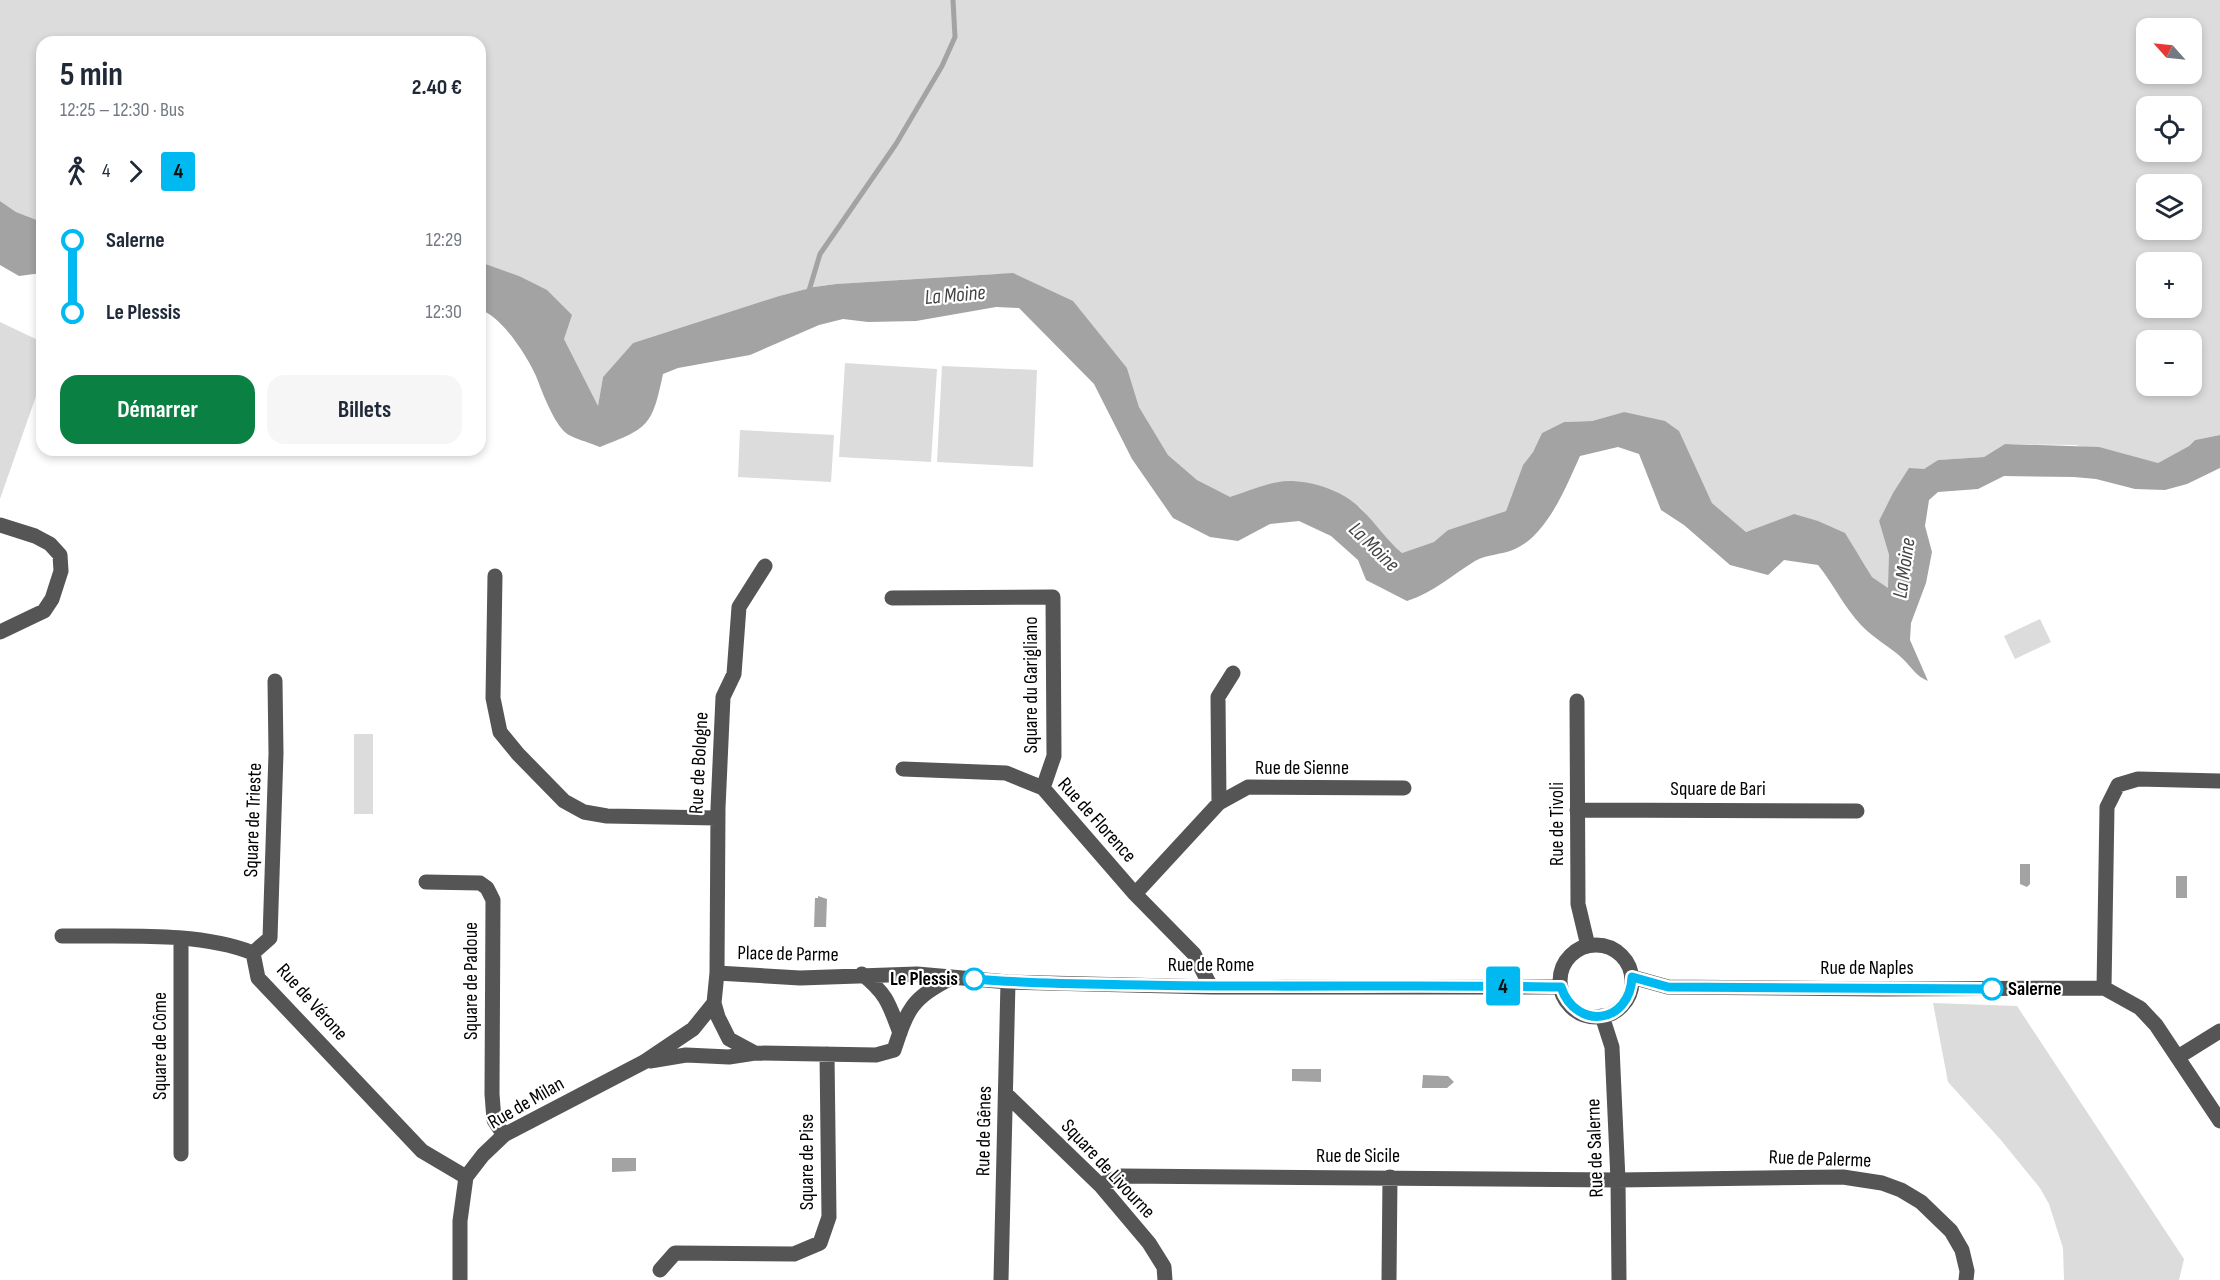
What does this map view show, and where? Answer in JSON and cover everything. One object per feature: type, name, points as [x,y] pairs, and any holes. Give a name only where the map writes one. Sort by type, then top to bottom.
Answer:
[{"type":"street","points":[[0,525],[35,536],[50,544],[60,555],[61,571],[52,599],[44,611],[0,633]]},
{"type":"street","name":"Rue de Bologne","points":[[717,973],[717,818],[723,697],[734,674],[739,607],[765,566]]},
{"type":"street","points":[[495,576],[493,698],[500,732],[518,754],[564,801],[584,813],[607,816],[717,818]]},
{"type":"street","name":"Square du Garigliano","points":[[892,598],[1053,597],[1054,756],[1043,788]]},
{"type":"street","points":[[1219,803],[1218,697],[1233,673]]},
{"type":"street","name":"Square de Trieste","points":[[253,953],[270,938],[276,753],[275,681]]},
{"type":"street","name":"Rue de Tivoli","points":[[1577,701],[1578,904],[1588,946]]},
{"type":"street","name":"Rue de Florence","points":[[903,769],[1006,773],[1043,788],[1135,894],[1194,954],[1211,987]]},
{"type":"street","points":[[2104,988],[2107,807],[2118,785],[2138,779],[2220,781]]},
{"type":"street","name":"Rue de Sienne","points":[[1135,894],[1219,803],[1248,787],[1404,788]]},
{"type":"street","name":"Square de Bari","points":[[1577,810],[1857,811]]},
{"type":"street","name":"Square de Padoue","points":[[426,882],[480,883],[488,888],[493,900],[492,1094],[494,1120],[504,1135]]},
{"type":"street","name":"Rue de Vérone","points":[[62,936],[181,938],[233,945],[253,953],[258,978],[422,1151],[466,1177]]},
{"type":"street","name":"Square de Côme","points":[[181,938],[181,1154]]},
{"type":"street","points":[[1600,945],[1612,948],[1622,955],[1629,966],[1632,977],[1631,988],[1621,1006],[1613,1013],[1591,1016],[1571,1007],[1564,998],[1560,976],[1569,957],[1578,950],[1600,945]]},
{"type":"street","name":"Place de Parme","points":[[900,1033],[889,1003],[880,988],[862,974],[800,978],[717,973],[714,1003],[718,1017],[729,1039],[755,1053],[876,1055],[894,1050],[914,1004],[925,992],[953,977]]},
{"type":"street","name":"Rue de Rome","points":[[862,974],[917,974],[1008,982],[1211,987],[1561,987]]},
{"type":"street","name":"Rue de Naples","points":[[1632,977],[1668,987],[2104,988],[2140,1008],[2156,1025],[2220,1121]]},
{"type":"street","name":"Rue de Gênes","points":[[1001,1280],[1008,982]]},
{"type":"street","name":"Rue de Milan","points":[[466,1177],[483,1155],[504,1135],[644,1062],[693,1029],[714,1003]]},
{"type":"street","name":"Rue de Salerne","points":[[1602,1016],[1612,1047],[1618,1180],[1619,1280]]},
{"type":"street","points":[[2178,1057],[2220,1031]]},
{"type":"street","name":"Rue de Milan","points":[[644,1062],[686,1055],[729,1057],[755,1053]]},
{"type":"street","name":"Square de Pise","points":[[660,1270],[675,1253],[794,1254],[820,1243],[829,1217],[827,1054]]},
{"type":"street","name":"Square de Livourne","points":[[1007,1095],[1100,1185],[1149,1243],[1164,1267],[1165,1280]]},
{"type":"street","name":"Rue de Sicile","points":[[1100,1185],[1121,1176],[1618,1180]]},
{"type":"street","points":[[459,1280],[460,1221],[466,1177]]},
{"type":"street","points":[[1389,1280],[1390,1177]]},
{"type":"street","name":"Rue de Palerme","points":[[1618,1180],[1843,1177],[1882,1183],[1901,1190],[1921,1202],[1951,1232],[1962,1250],[1967,1271],[1966,1280]]},
{"type":"shaded area","points":[[0,0],[2220,0],[2220,435],[2195,440],[2189,446],[2158,463],[2075,445],[2005,444],[1984,457],[1938,460],[1924,469],[1879,521],[1889,555],[1889,589],[1872,577],[1860,557],[1794,514],[1746,532],[1712,503],[1678,431],[1624,412],[1592,421],[1564,422],[1542,433],[1533,452],[1523,465],[1506,511],[1448,530],[1435,542],[1402,553],[1388,541],[1360,507],[1266,485],[1230,498],[1197,480],[1168,455],[1139,407],[1127,368],[1116,355],[997,274],[814,287],[633,343],[603,377],[598,407],[564,339],[519,276],[486,264],[486,36],[36,36],[36,220],[16,212],[0,201]]},
{"type":"shaded area","points":[[0,322],[36,339],[36,396],[0,499]]},
{"type":"shaded area","points":[[845,363],[937,369],[931,462],[839,457]]},
{"type":"shaded area","points":[[942,366],[1037,370],[1033,467],[937,462]]},
{"type":"shaded area","points":[[740,430],[834,435],[831,482],[738,477]]},
{"type":"shaded area","points":[[2040,619],[2051,642],[2015,659],[2004,636]]},
{"type":"shaded area","points":[[354,734],[373,734],[373,814],[354,814]]},
{"type":"shaded area","points":[[1933,1003],[2017,1006],[2184,1259],[2179,1280],[2064,1280],[2063,1248],[2049,1204],[2040,1188],[2000,1139],[1948,1082]]},
{"type":"water","points":[[0,201],[16,212],[36,220],[36,274],[19,276],[0,265]]},
{"type":"water","name":"La Moine","points":[[486,264],[519,276],[547,290],[572,315],[564,339],[598,406],[603,377],[633,343],[779,296],[836,284],[1013,273],[1073,301],[1127,368],[1139,407],[1168,455],[1197,480],[1230,497],[1266,485],[1288,481],[1327,488],[1354,503],[1402,553],[1434,542],[1448,530],[1506,511],[1523,465],[1533,452],[1542,433],[1564,422],[1592,421],[1624,412],[1665,421],[1679,431],[1712,503],[1746,532],[1794,514],[1818,521],[1845,533],[1872,577],[1888,588],[1889,555],[1879,521],[1909,468],[1924,469],[1938,460],[1984,457],[2005,444],[2099,447],[2158,463],[2189,446],[2195,440],[2220,435],[2220,468],[2187,484],[2165,490],[2135,489],[2096,479],[2074,477],[2004,476],[1978,489],[1938,492],[1929,500],[1925,526],[1932,552],[1926,583],[1911,623],[1910,640],[1928,681],[1918,675],[1899,655],[1861,625],[1818,565],[1784,560],[1768,575],[1730,565],[1684,525],[1661,510],[1639,454],[1618,447],[1580,456],[1546,522],[1526,542],[1510,551],[1480,559],[1434,589],[1407,601],[1366,580],[1358,560],[1331,536],[1299,521],[1270,524],[1238,541],[1210,537],[1173,518],[1132,459],[1094,384],[1019,308],[996,307],[916,321],[868,322],[843,319],[819,325],[750,355],[678,368],[663,374],[655,405],[646,423],[629,435],[600,447],[572,436],[561,428],[520,348],[505,328],[486,312]]},
{"type":"water","points":[[2020,864],[2030,864],[2030,884],[2027,887],[2020,884]]},
{"type":"water","points":[[2176,876],[2187,876],[2187,898],[2176,898]]},
{"type":"water","points":[[818,896],[827,899],[826,927],[814,927],[815,898]]},
{"type":"water","points":[[1292,1069],[1321,1069],[1321,1082],[1292,1081]]},
{"type":"water","points":[[1423,1075],[1448,1076],[1454,1082],[1447,1088],[1422,1088]]},
{"type":"water","points":[[612,1158],[636,1158],[636,1171],[612,1172]]},
{"type":"waterway","points":[[808,294],[820,254],[896,144],[942,66],[955,37],[953,0]]},
{"type":"bus line","name":"4","points":[[974,979],[1008,982],[1211,987],[1561,987],[1564,998],[1571,1007],[1591,1016],[1613,1013],[1621,1006],[1628,998],[1632,977],[1668,987],[1992,989]]},
{"type":"place","name":"Le Plessis","points":[[974,979]]},
{"type":"place","name":"Salerne","points":[[1992,989]]}]
